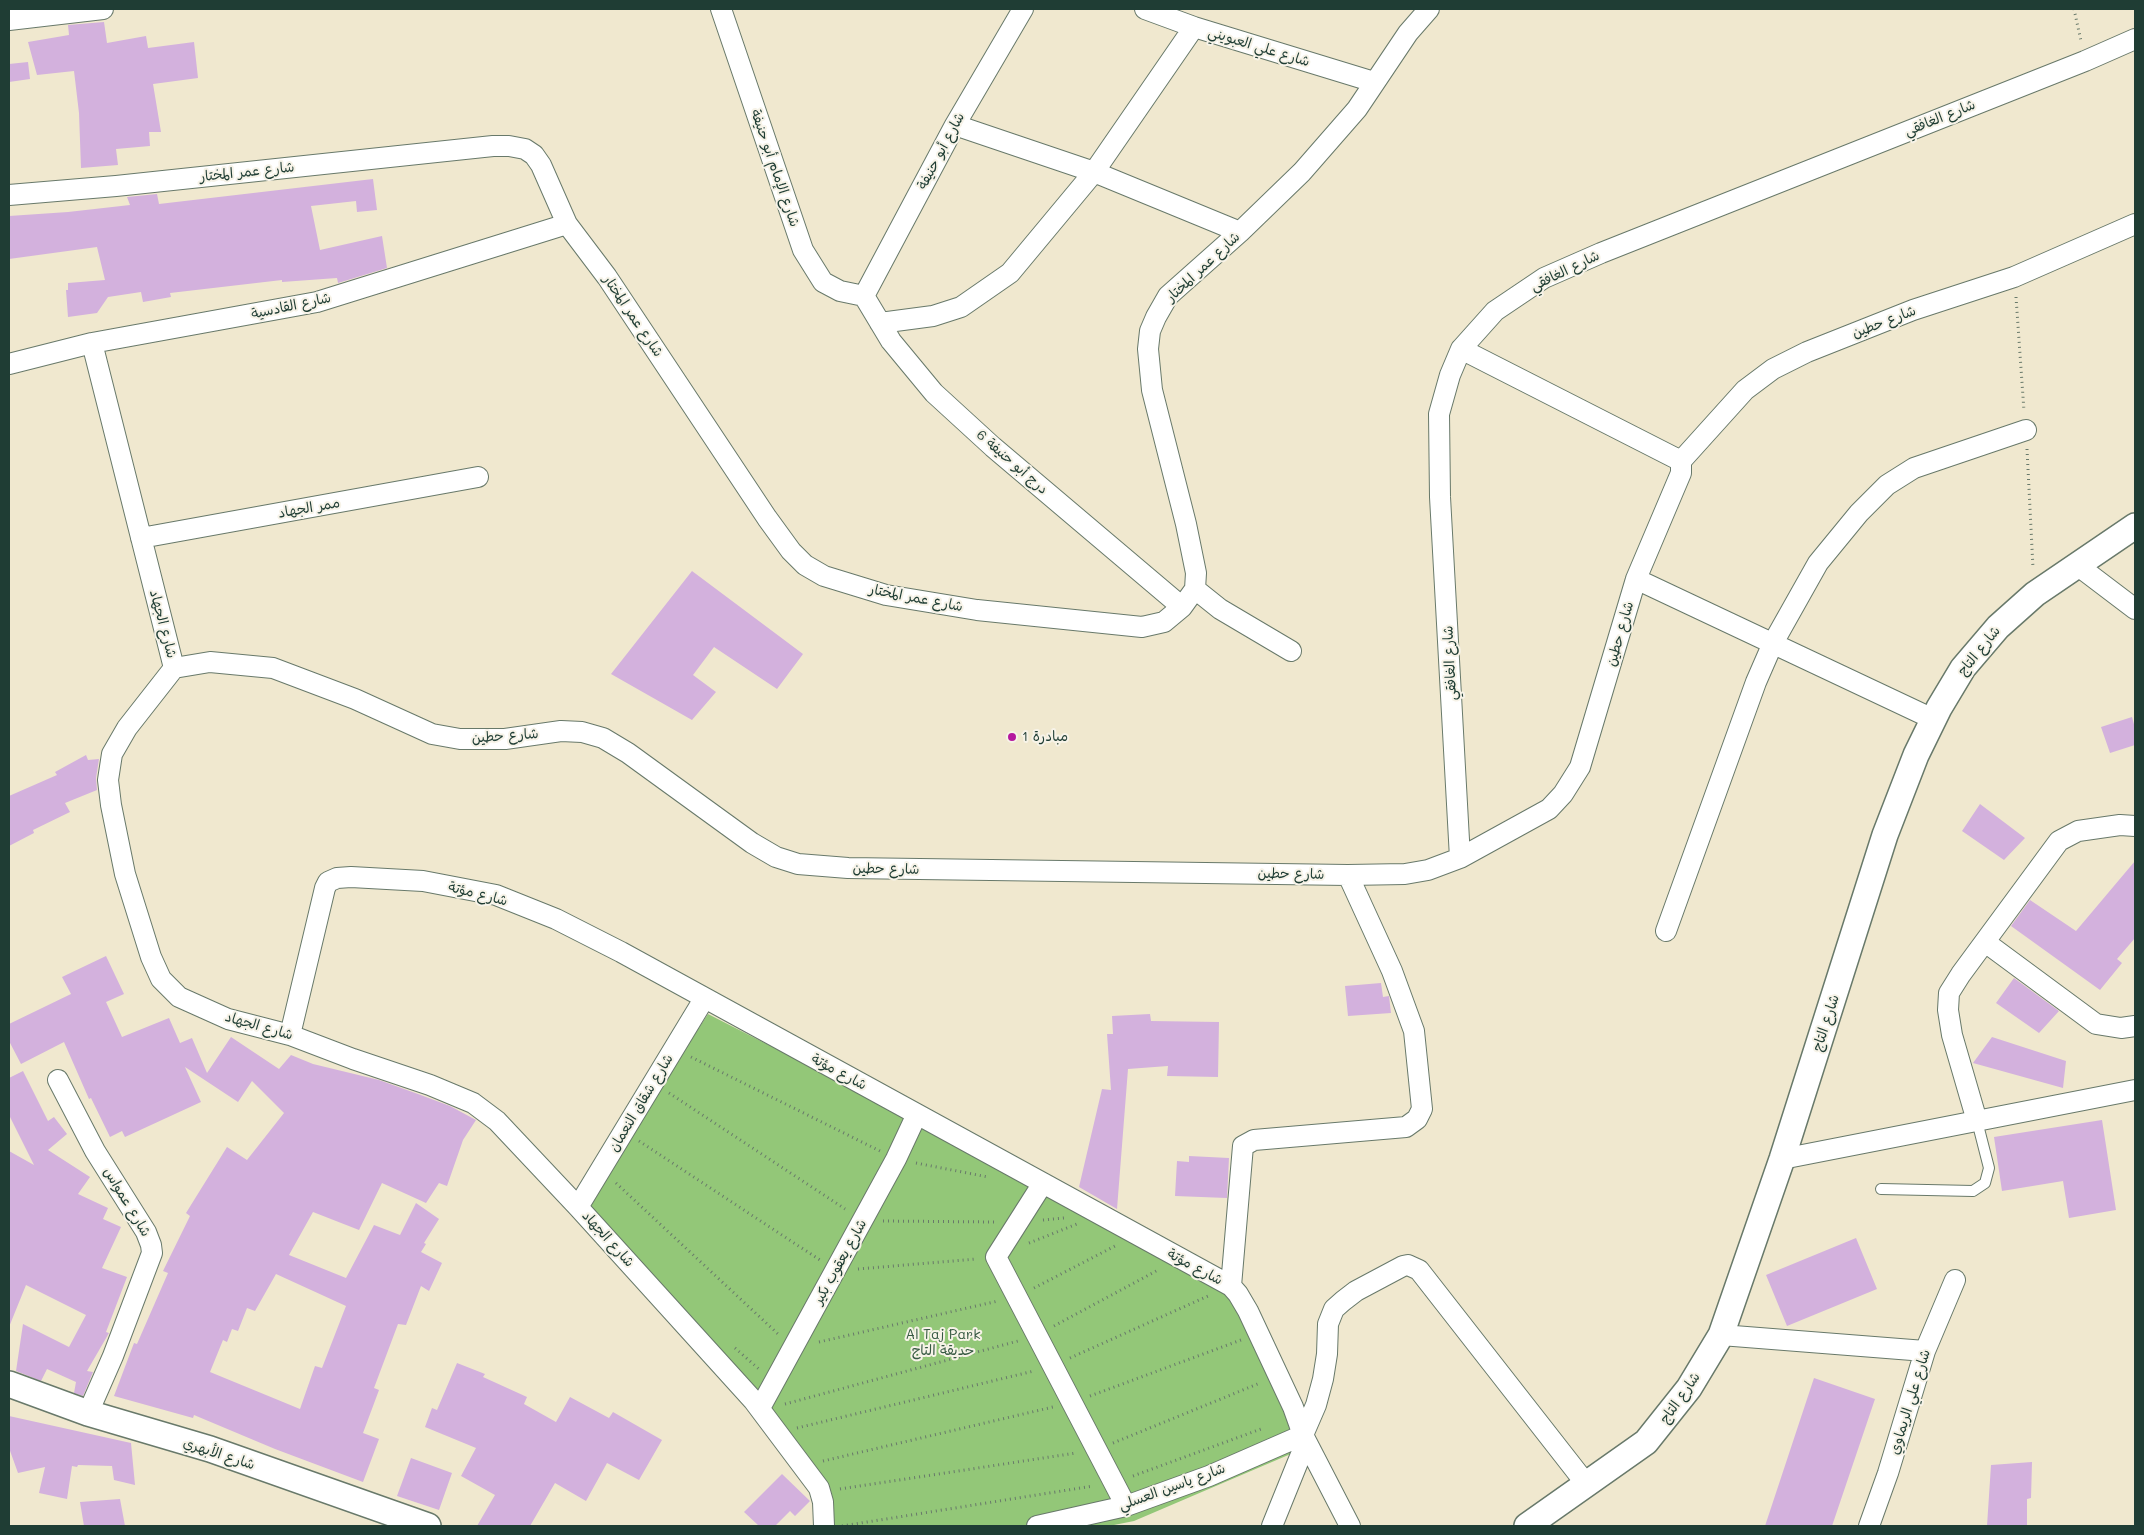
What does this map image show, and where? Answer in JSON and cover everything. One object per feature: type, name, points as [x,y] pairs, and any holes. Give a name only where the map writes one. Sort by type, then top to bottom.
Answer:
[{"type":"street","points":[[9,20],[102,9]]},
{"type":"street","name":"شارع الإمام أبو حنيفة","points":[[721,9],[803,250],[823,282],[840,291],[864,296]]},
{"type":"street","name":"شارع أبو حنيفة","points":[[864,296],[955,125],[1023,9]]},
{"type":"street","name":"شارع علي العبويني","points":[[1145,9],[1194,27],[1374,82]]},
{"type":"street","name":"شارع عمر المختار","points":[[9,195],[116,186],[493,146],[510,146],[525,149],[534,155],[541,165],[567,224],[608,278],[767,518],[791,551],[805,565],[824,576],[886,595],[977,610],[1142,627],[1164,622],[1182,607],[1195,589],[1196,573],[1186,524],[1152,390],[1148,356],[1150,331],[1168,296],[1240,232],[1302,172],[1357,108],[1408,33],[1429,9]]},
{"type":"street","points":[[880,323],[933,316],[961,306],[1010,273],[1094,172],[1194,27]]},
{"type":"street","name":"شارع الغافقي","points":[[1460,858],[1440,497],[1439,414],[1450,375],[1461,349],[1495,311],[1544,278],[1611,249],[2085,61],[2135,39]]},
{"type":"street","points":[[955,125],[1094,172],[1240,232]]},
{"type":"street","name":"شارع القادسية","points":[[9,364],[92,343],[317,302],[567,224]]},
{"type":"street","name":"شارع حطين","points":[[174,668],[210,662],[273,668],[355,699],[432,734],[460,739],[505,739],[561,731],[582,732],[603,738],[628,753],[752,843],[776,857],[798,864],[848,868],[1348,875],[1405,874],[1428,870],[1460,858],[1549,809],[1563,794],[1580,767],[1636,579],[1681,473],[1681,461],[1745,390],[1773,369],[1807,352],[1913,310],[2014,277],[2135,224]]},
{"type":"street","name":"درج أبو حنيفة 6","points":[[864,296],[891,341],[941,399],[1000,453],[1182,607]]},
{"type":"street","name":"شارع الجهاد","points":[[92,343],[174,668],[127,728],[112,754],[108,780],[125,874],[151,957],[162,979],[179,997],[228,1019],[290,1035],[430,1085],[473,1104],[497,1121],[578,1207],[761,1409],[804,1466],[820,1492],[824,1526]]},
{"type":"street","points":[[1461,349],[1681,461]]},
{"type":"street","points":[[1666,931],[1756,682],[1773,644],[1818,563],[1859,513],[1887,485],[1914,468],[2026,430]]},
{"type":"street","name":"ممر الجهاد","points":[[141,538],[478,477]]},
{"type":"street","name":"شارع التاج","points":[[1527,1526],[1635,1452],[1655,1433],[1689,1388],[1721,1335],[1782,1159],[1885,835],[1916,755],[1933,719],[1963,668],[1998,627],[2035,594],[2135,526]]},
{"type":"street","points":[[2077,565],[2135,609]]},
{"type":"street","points":[[1636,579],[1933,719]]},
{"type":"street","points":[[1195,589],[1220,608],[1291,651]]},
{"type":"street","points":[[1977,1121],[1952,1035],[1948,1010],[1949,993],[1984,942],[2059,841],[2078,830],[2120,825],[2135,826]]},
{"type":"street","points":[[1231,1286],[1243,1146],[1254,1140],[1406,1127],[1417,1119],[1422,1109],[1414,1030],[1392,971],[1348,875]]},
{"type":"street","name":"شارع مؤتة","points":[[290,1035],[325,888],[328,882],[337,878],[351,876],[423,881],[496,895],[556,919],[621,952],[1043,1183],[1136,1236],[1231,1286],[1238,1294],[1258,1334],[1302,1431],[1350,1526]]},
{"type":"street","points":[[1984,942],[2096,1024],[2121,1028],[2135,1026]]},
{"type":"street","name":"شارع شقاق النعمان","points":[[578,1207],[704,999]]},
{"type":"street","name":"شارع عمواس","points":[[58,1080],[95,1151],[146,1232],[152,1245],[152,1253],[113,1356],[88,1413]]},
{"type":"street","points":[[1782,1159],[2135,1090]]},
{"type":"street","name":"شارع يعقوب بكير","points":[[761,1409],[896,1159],[917,1114]]},
{"type":"street","points":[[1043,1183],[996,1257],[1126,1506]]},
{"type":"street","points":[[1272,1526],[1302,1431],[1316,1405],[1327,1354],[1329,1318],[1334,1309],[1356,1292],[1408,1265],[1419,1270],[1587,1485]]},
{"type":"street","name":"شارع علي الريماوي","points":[[1869,1526],[1888,1472],[1925,1351],[1955,1280]]},
{"type":"street","points":[[1721,1335],[1925,1351]]},
{"type":"street","name":"شارع الأبهري","points":[[9,1384],[88,1413],[210,1449],[428,1526]]},
{"type":"street","name":"شارع ياسين العسلي","points":[[1037,1526],[1126,1506],[1209,1476],[1302,1431]]},
{"type":"lane","points":[[1881,1189],[1973,1191],[1985,1183],[1989,1168],[1977,1121]]},
{"type":"path","points":[[2074,9],[2085,61]]},
{"type":"path","points":[[674,1048],[896,1159],[992,1178]]},
{"type":"path","points":[[653,1083],[862,1221],[1019,1222],[1099,1214]]},
{"type":"path","points":[[624,1131],[835,1271],[996,1257],[1099,1214]]},
{"type":"path","points":[[601,1170],[793,1347],[1017,1296],[1136,1236]]},
{"type":"path","points":[[761,1409],[1037,1335],[1178,1258]]},
{"type":"path","points":[[780,1433],[1053,1366],[1231,1286]]},
{"type":"path","points":[[804,1466],[1072,1402],[1258,1334]]},
{"type":"path","points":[[820,1492],[1097,1450],[1277,1376]]},
{"type":"path","points":[[839,1526],[1114,1483],[1302,1431]]},
{"type":"green space","name":"Al Taj Park حديقة التاج","points":[[708,1014],[917,1121],[1232,1291],[1300,1450],[1134,1521],[1109,1526],[830,1526],[827,1491],[579,1211]]},
{"type":"building","points":[[104,22],[107,43],[146,36],[148,48],[194,42],[198,78],[153,84],[161,132],[149,132],[150,146],[116,149],[118,165],[81,168],[79,113],[74,71],[37,75],[28,42],[69,35],[68,25]]},
{"type":"building","points":[[28,62],[30,79],[9,82],[9,64]]},
{"type":"building","points":[[373,179],[377,210],[357,212],[356,201],[311,206],[320,250],[382,236],[387,268],[338,283],[337,278],[282,282],[282,280],[170,293],[171,297],[143,302],[141,292],[108,297],[97,313],[68,317],[66,290],[68,290],[68,283],[105,280],[97,247],[9,259],[9,216],[130,205],[127,197],[157,194],[159,204]]},
{"type":"building","points":[[692,571],[803,654],[777,689],[714,647],[693,675],[716,692],[692,720],[611,674]]},
{"type":"building","points":[[2132,717],[2135,728],[2135,745],[2110,753],[2101,727]]},
{"type":"building","points":[[86,755],[88,760],[99,759],[96,778],[97,790],[65,803],[70,812],[33,830],[34,833],[9,846],[9,796],[57,775],[55,772]]},
{"type":"building","points":[[1980,804],[2025,838],[2004,860],[1962,831]]},
{"type":"building","points":[[2135,861],[2135,938],[2117,959],[2122,963],[2100,990],[2011,926],[2030,900],[2076,931]]},
{"type":"building","points":[[106,956],[124,994],[106,1002],[122,1037],[169,1018],[180,1043],[192,1038],[207,1073],[231,1037],[279,1069],[291,1055],[313,1064],[379,1080],[450,1106],[476,1120],[463,1140],[447,1186],[439,1183],[426,1203],[382,1183],[359,1230],[313,1212],[289,1255],[346,1278],[374,1225],[400,1235],[416,1203],[439,1219],[424,1243],[426,1244],[421,1252],[442,1263],[429,1291],[421,1286],[406,1325],[398,1324],[374,1388],[379,1390],[363,1433],[379,1439],[363,1482],[275,1449],[194,1415],[193,1418],[114,1396],[134,1343],[137,1344],[168,1273],[163,1271],[190,1216],[186,1213],[227,1147],[247,1160],[284,1113],[252,1081],[238,1102],[185,1067],[201,1102],[125,1137],[122,1131],[110,1137],[91,1098],[89,1099],[64,1042],[21,1064],[9,1041],[9,1024],[71,994],[62,977]],"holes":[[[276,1274],[346,1306],[322,1368],[315,1366],[300,1409],[210,1372],[223,1340],[227,1342],[232,1329],[238,1331],[247,1308],[255,1311]]]},
{"type":"building","points":[[2014,978],[2059,1011],[2039,1033],[1996,1003]]},
{"type":"building","points":[[1381,983],[1383,997],[1389,996],[1391,1013],[1348,1016],[1345,986]]},
{"type":"building","points":[[1150,1014],[1151,1021],[1219,1022],[1218,1077],[1167,1076],[1168,1066],[1128,1069],[1117,1209],[1079,1187],[1102,1089],[1111,1090],[1107,1034],[1113,1034],[1112,1016]]},
{"type":"building","points":[[1992,1037],[2066,1061],[2063,1088],[1973,1063]]},
{"type":"building","points":[[23,1071],[48,1121],[54,1117],[67,1134],[48,1150],[90,1177],[78,1194],[108,1208],[103,1219],[121,1227],[102,1268],[127,1277],[106,1332],[109,1333],[87,1371],[93,1372],[83,1396],[74,1393],[76,1382],[47,1369],[41,1381],[16,1371],[23,1324],[69,1347],[86,1315],[26,1285],[9,1327],[9,1151],[34,1165],[9,1115],[9,1078]]},
{"type":"building","points":[[2102,1120],[2116,1210],[2069,1218],[2063,1181],[2002,1191],[1994,1137]]},
{"type":"building","points":[[1189,1156],[1229,1158],[1227,1198],[1175,1196],[1177,1161],[1189,1162]]},
{"type":"building","points":[[1856,1238],[1877,1289],[1787,1326],[1766,1275]]},
{"type":"building","points":[[457,1363],[485,1374],[483,1377],[527,1397],[524,1404],[556,1422],[570,1397],[609,1418],[613,1412],[662,1440],[639,1480],[607,1463],[586,1501],[555,1483],[530,1526],[477,1526],[495,1495],[461,1476],[476,1448],[425,1427],[432,1408],[437,1410]]},
{"type":"building","points":[[1814,1378],[1875,1399],[1832,1526],[1765,1526]]},
{"type":"building","points":[[9,1416],[131,1443],[135,1485],[114,1480],[112,1466],[78,1465],[77,1467],[72,1466],[67,1499],[39,1493],[45,1467],[18,1473],[9,1448]]},
{"type":"building","points":[[411,1458],[452,1473],[439,1510],[397,1496]]},
{"type":"building","points":[[2032,1462],[2031,1498],[2027,1499],[2027,1526],[1987,1526],[1991,1465]]},
{"type":"building","points":[[782,1474],[810,1501],[795,1516],[790,1511],[775,1526],[759,1526],[744,1512]]},
{"type":"building","points":[[120,1499],[125,1526],[84,1526],[80,1502]]},
{"type":"place","name":"مبادرة 1","points":[[1012,737]]}]
